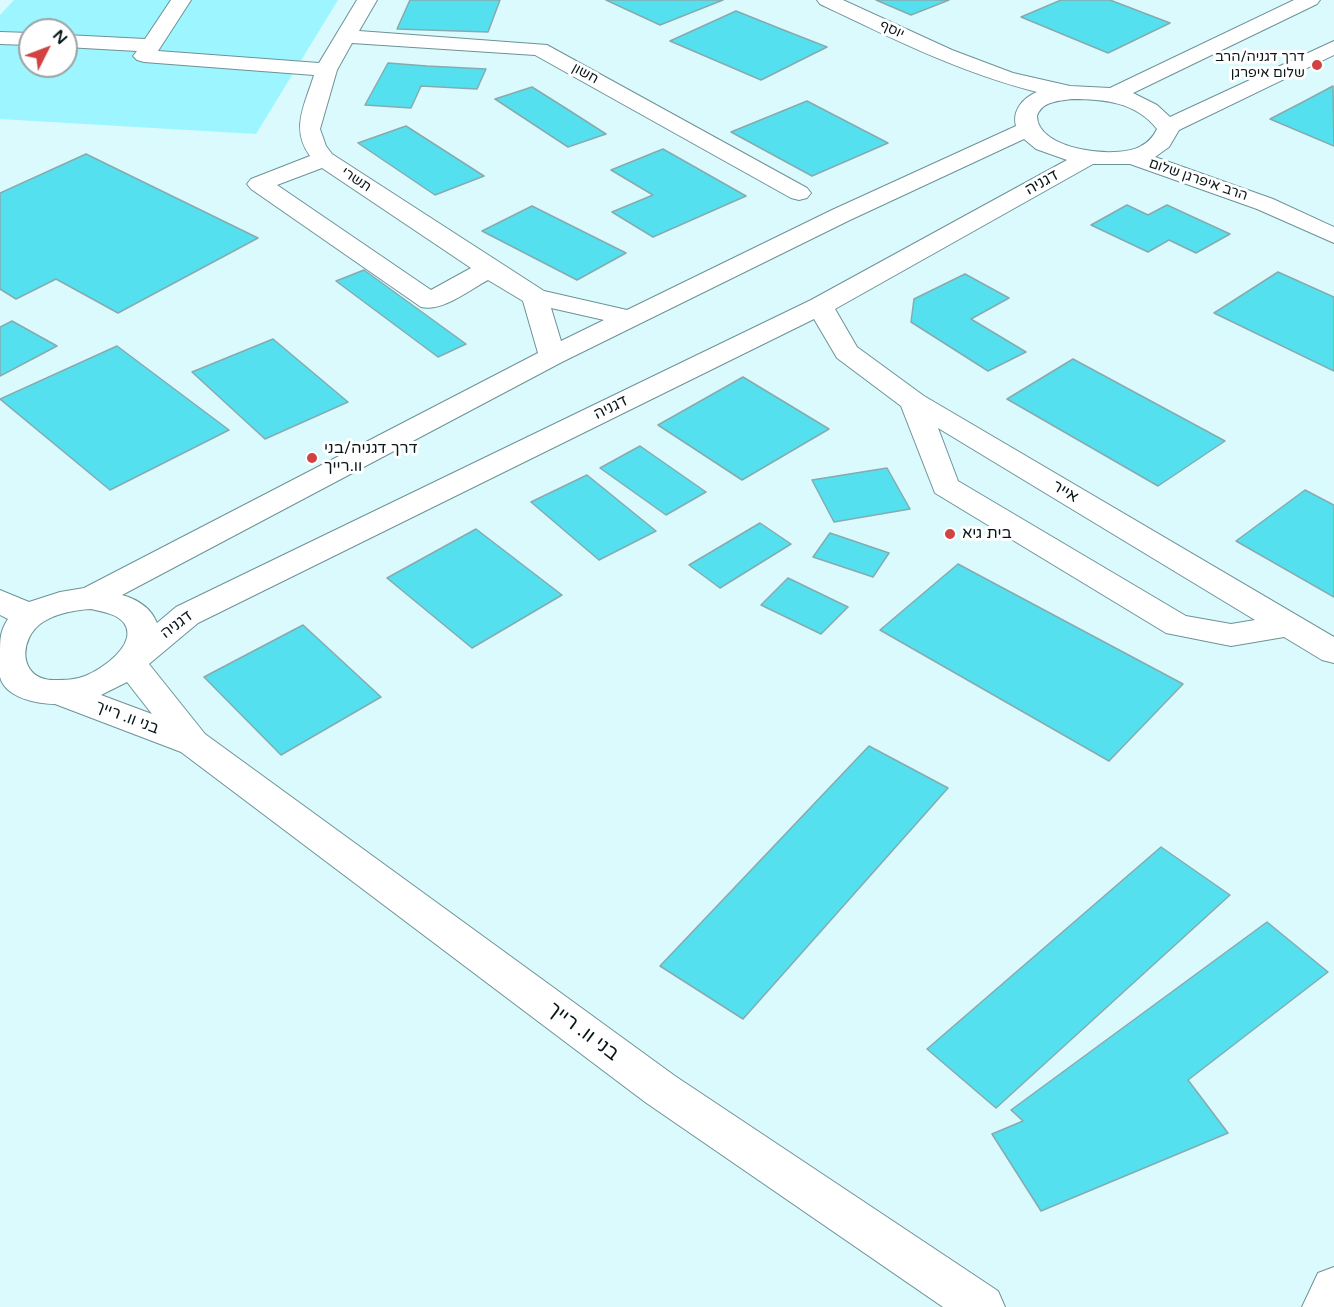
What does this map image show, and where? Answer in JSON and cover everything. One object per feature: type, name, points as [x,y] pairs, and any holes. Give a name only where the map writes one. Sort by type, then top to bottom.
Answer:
[{"type":"street","points":[[181,0],[144,56],[326,70]]},
{"type":"street","name":"תשרי","points":[[367,0],[326,70],[309,129],[315,147],[324,159],[535,297],[629,318]]},
{"type":"street","name":"יוסף","points":[[827,0],[956,60],[1041,87],[1072,92]]},
{"type":"street","points":[[1113,95],[1310,0]]},
{"type":"street","name":"חשון","points":[[346,36],[540,49],[799,193]]},
{"type":"street","points":[[0,38],[18,39]]},
{"type":"street","points":[[78,42],[151,46]]},
{"type":"street","points":[[1025,125],[1043,143],[1064,152],[1089,157],[1132,157],[1175,143],[1334,47]]},
{"type":"street","name":"יוסף","points":[[956,60],[1012,98],[1025,125]]},
{"type":"street","points":[[1025,125],[1027,108],[1040,99],[1072,92]]},
{"type":"street","name":"הרב איפרגן שלום","points":[[1072,92],[1113,95],[1148,107],[1160,116],[1175,143],[1265,204]]},
{"type":"street","points":[[92,598],[552,356],[1025,125]]},
{"type":"street","name":"דגניה","points":[[133,661],[187,615],[820,306],[1089,157]]},
{"type":"street","name":"הרב איפרגן שלום","points":[[1132,157],[1265,204],[1334,236]]},
{"type":"street","points":[[324,159],[259,184],[430,301],[489,269]]},
{"type":"street","points":[[535,297],[552,356]]},
{"type":"street","name":"אייר","points":[[820,306],[847,351],[914,402],[1334,652]]},
{"type":"street","points":[[914,402],[945,486],[1177,625],[1231,635],[1288,625]]},
{"type":"street","name":"בני וו. רייך","points":[[61,693],[99,684],[133,661],[143,643],[144,629],[138,616],[127,607],[111,600],[92,598],[70,600],[49,606],[29,616],[2,646],[7,672],[17,682],[30,689],[61,693],[193,743],[660,1089],[982,1307]]},
{"type":"street","points":[[0,601],[29,616]]},
{"type":"street","name":"בני וו. רייך","points":[[133,661],[193,743]]},
{"type":"street","points":[[1325,1307],[1334,1289]]},
{"type":"shaded area","points":[[14,0],[338,0],[256,134],[0,119],[0,15]]},
{"type":"building","points":[[410,0],[500,0],[488,32],[397,29]]},
{"type":"building","points":[[606,0],[723,0],[660,25]]},
{"type":"building","points":[[876,0],[949,0],[911,15]]},
{"type":"building","points":[[1061,0],[1110,0],[1170,23],[1108,53],[1021,17]]},
{"type":"building","points":[[736,11],[827,47],[761,80],[670,41]]},
{"type":"building","points":[[388,63],[486,69],[477,89],[421,86],[411,108],[365,105]]},
{"type":"building","points":[[1333,86],[1334,146],[1270,119],[1301,103]]},
{"type":"building","points":[[532,87],[606,134],[568,147],[495,99]]},
{"type":"building","points":[[807,101],[888,143],[812,176],[731,132]]},
{"type":"building","points":[[406,126],[484,176],[435,195],[358,143]]},
{"type":"building","points":[[663,149],[746,196],[653,237],[612,212],[653,195],[611,170]]},
{"type":"building","points":[[86,154],[258,238],[118,313],[56,279],[16,299],[0,289],[0,193]]},
{"type":"building","points":[[1127,205],[1148,215],[1167,205],[1230,234],[1196,253],[1169,240],[1148,252],[1091,225]]},
{"type":"building","points":[[532,206],[626,253],[577,280],[482,231]]},
{"type":"building","points":[[364,270],[466,344],[438,357],[336,281]]},
{"type":"building","points":[[1278,272],[1334,297],[1334,371],[1214,313]]},
{"type":"building","points":[[965,274],[1009,298],[971,319],[1026,352],[988,371],[911,322],[914,299]]},
{"type":"building","points":[[12,321],[57,346],[0,376],[0,327]]},
{"type":"building","points":[[273,339],[348,402],[265,439],[192,372]]},
{"type":"building","points":[[117,346],[229,430],[110,490],[0,399]]},
{"type":"building","points":[[1073,359],[1225,441],[1158,486],[1007,399]]},
{"type":"building","points":[[743,377],[829,429],[742,480],[658,425]]},
{"type":"building","points":[[640,446],[706,492],[666,515],[600,468]]},
{"type":"building","points":[[887,468],[910,509],[834,522],[812,480]]},
{"type":"building","points":[[587,475],[656,531],[599,560],[531,502]]},
{"type":"building","points":[[1305,490],[1334,505],[1334,597],[1236,541]]},
{"type":"building","points":[[760,523],[791,544],[720,588],[689,565]]},
{"type":"building","points":[[476,529],[562,595],[472,648],[387,578]]},
{"type":"building","points":[[830,533],[889,553],[873,577],[813,557]]},
{"type":"building","points":[[958,564],[1183,684],[1109,761],[880,630]]},
{"type":"building","points":[[788,578],[848,607],[821,634],[761,605]]},
{"type":"building","points":[[303,625],[381,697],[281,755],[204,677]]},
{"type":"building","points":[[869,746],[948,788],[743,1019],[660,966]]},
{"type":"building","points":[[1161,847],[1230,895],[996,1108],[927,1049]]},
{"type":"building","points":[[1267,922],[1328,972],[1188,1080],[1228,1133],[1041,1211],[992,1134],[1023,1121],[1011,1110]]},
{"type":"place","name":"דרך דגניה/הרב שלום איפרגן","points":[[1317,65]]},
{"type":"place","name":"דרך דגניה/בני וו.רייך","points":[[312,458]]},
{"type":"place","name":"בית גיא","points":[[950,534]]}]
